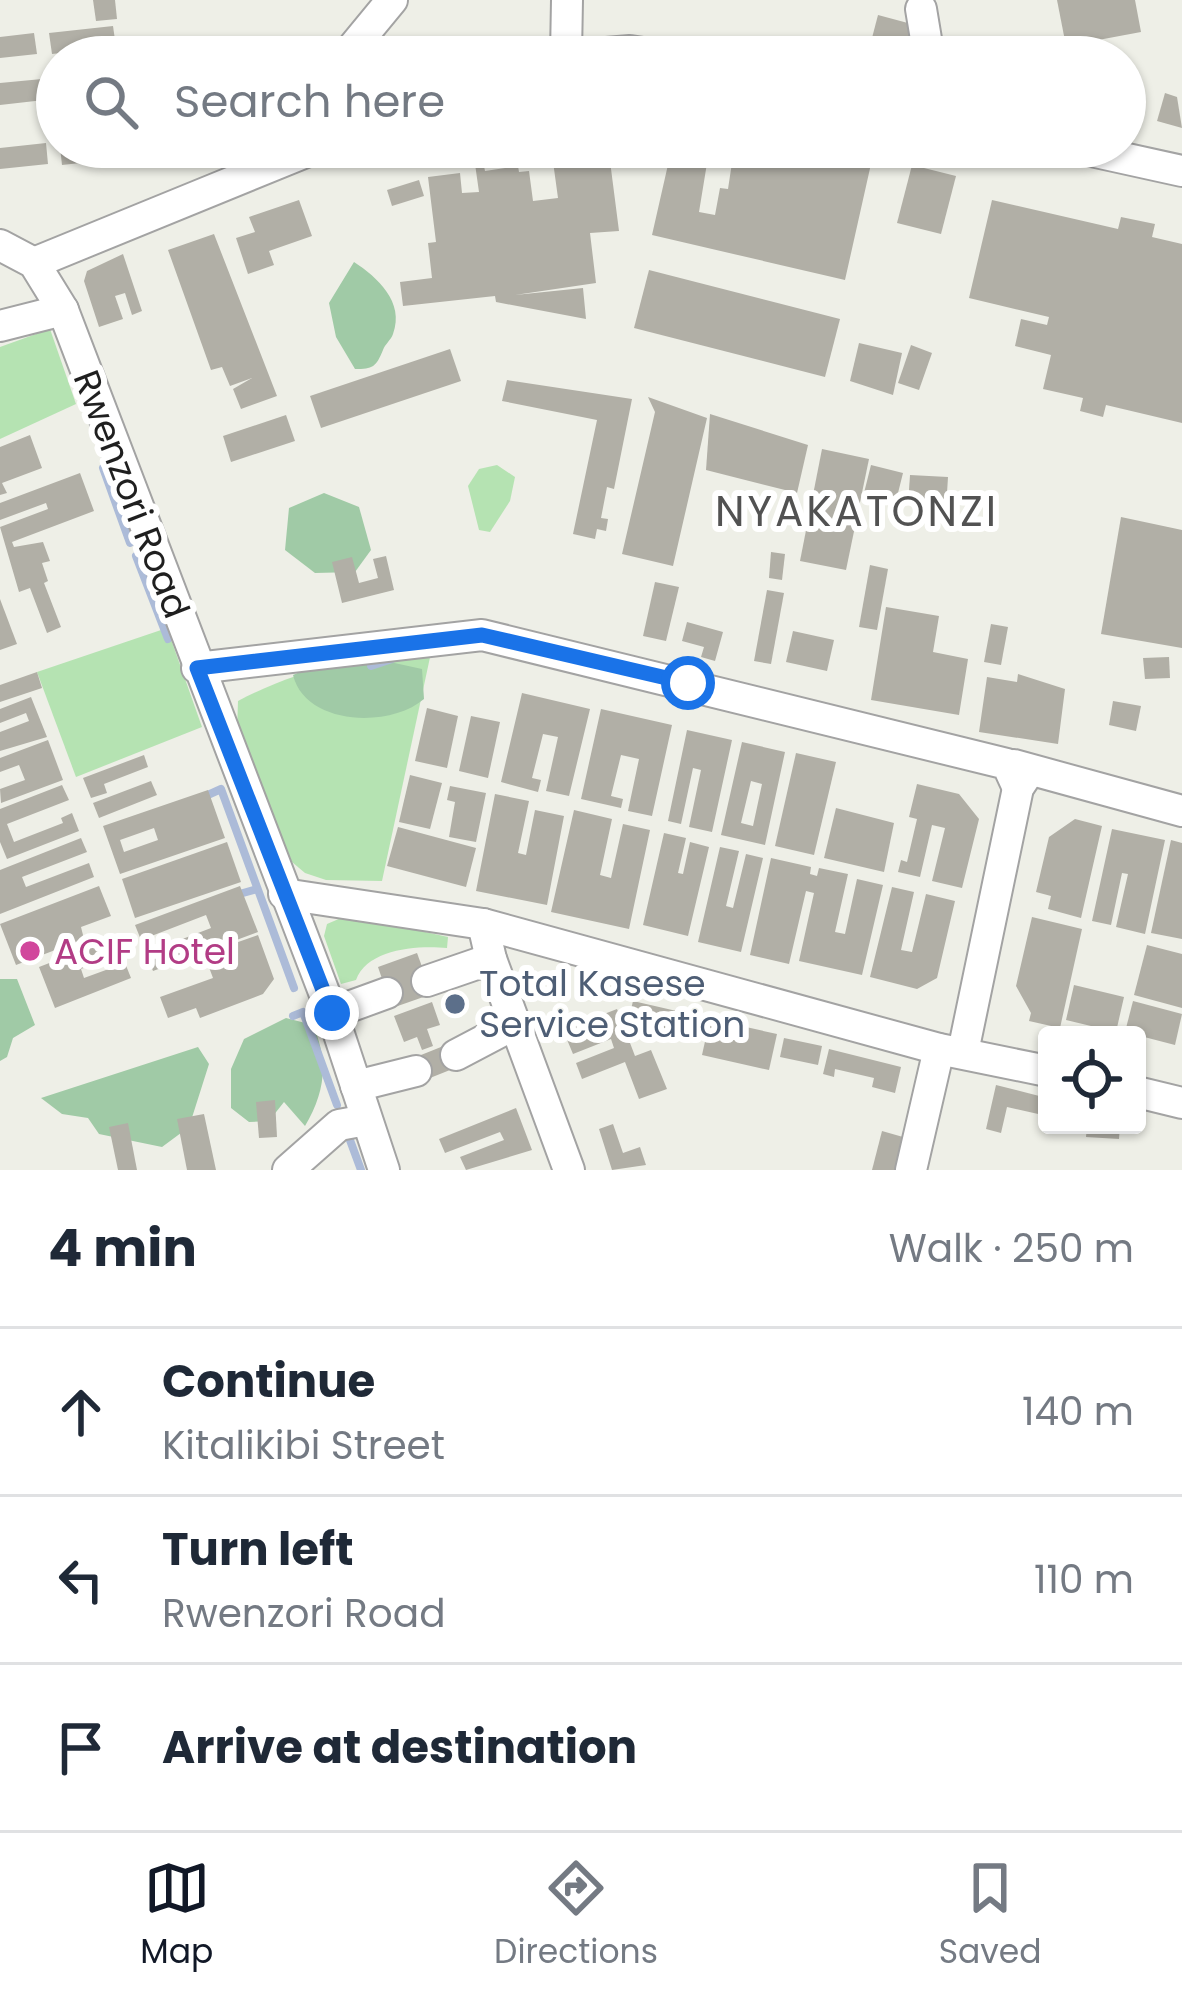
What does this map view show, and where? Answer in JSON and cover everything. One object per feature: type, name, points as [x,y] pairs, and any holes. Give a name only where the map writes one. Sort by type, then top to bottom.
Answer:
[{"type":"street","points":[[362,36],[392,0]]},
{"type":"street","points":[[564,36],[567,0]]},
{"type":"street","points":[[921,9],[925,36]]},
{"type":"street","points":[[1146,163],[1182,171]]},
{"type":"street","points":[[0,245],[34,263],[265,168]]},
{"type":"street","name":"Rwenzori Road","points":[[34,263],[63,310],[332,1013],[385,1170]]},
{"type":"street","points":[[0,326],[63,310]]},
{"type":"street","points":[[197,668],[482,635],[1182,811]]},
{"type":"street","points":[[911,1170],[951,1050],[1019,773]]},
{"type":"street","points":[[284,894],[483,924],[1038,1069]]},
{"type":"street","points":[[483,924],[491,959],[569,1170]]},
{"type":"street","points":[[427,981],[491,959]]},
{"type":"street","points":[[332,1013],[387,993]]},
{"type":"street","points":[[456,1055],[515,1024]]},
{"type":"street","points":[[356,1086],[416,1071]]},
{"type":"street","points":[[1146,1094],[1182,1103]]},
{"type":"street","points":[[288,1170],[339,1125],[366,1120]]},
{"type":"green space","points":[[354,262],[387,292],[396,322],[378,360],[361,369],[355,369],[336,337],[329,303]]},
{"type":"green space","points":[[50,329],[76,404],[0,439],[0,347]]},
{"type":"green space","points":[[497,465],[515,477],[510,501],[490,532],[479,530],[468,486],[479,469]]},
{"type":"green space","points":[[324,493],[359,507],[371,550],[355,572],[315,573],[285,550],[289,508]]},
{"type":"green space","points":[[167,628],[202,727],[76,777],[37,672]]},
{"type":"green space","points":[[432,648],[382,881],[326,880],[305,873],[292,862],[237,732],[238,701],[332,665]]},
{"type":"green space","points":[[353,654],[422,669],[424,699],[390,715],[350,717],[314,704],[301,692],[293,675]]},
{"type":"green space","points":[[348,915],[448,937],[447,948],[422,947],[382,955],[356,980],[341,984],[324,936],[327,924]]},
{"type":"green space","points":[[0,979],[17,979],[35,1025],[13,1038],[7,1057],[0,1061]]},
{"type":"green space","points":[[286,1018],[313,1025],[323,1064],[317,1101],[305,1126],[284,1102],[269,1121],[249,1122],[231,1108],[231,1069],[244,1039]]},
{"type":"green space","points":[[198,1047],[209,1064],[189,1127],[162,1147],[99,1134],[88,1118],[62,1114],[41,1098]]},
{"type":"building","points":[[93,0],[115,0],[117,19],[96,21]]},
{"type":"building","points":[[1057,0],[1135,0],[1141,32],[1064,36]]},
{"type":"building","points":[[878,15],[919,26],[916,36],[872,36]]},
{"type":"building","points":[[113,26],[114,36],[49,36]]},
{"type":"building","points":[[34,33],[36,54],[0,58],[0,37]]},
{"type":"building","points":[[36,80],[36,101],[0,105],[0,83]]},
{"type":"building","points":[[1165,93],[1177,97],[1182,128],[1157,121]]},
{"type":"building","points":[[36,144],[36,165],[0,169],[0,148]]},
{"type":"building","points":[[476,168],[518,168],[519,172],[529,171],[533,201],[558,198],[554,168],[611,168],[619,231],[590,233],[596,283],[515,295],[583,288],[586,319],[496,302],[495,296],[403,306],[400,282],[432,278],[428,243],[436,242],[428,177],[460,173],[462,193],[479,192]]},
{"type":"building","points":[[667,168],[706,168],[699,212],[715,215],[720,188],[728,189],[731,168],[870,168],[845,280],[652,235]]},
{"type":"building","points":[[911,168],[956,176],[941,234],[897,223]]},
{"type":"building","points":[[419,180],[424,196],[392,206],[387,190]]},
{"type":"building","points":[[299,200],[312,236],[269,251],[274,265],[248,274],[236,238],[255,232],[249,217]]},
{"type":"building","points":[[992,200],[1118,229],[1121,217],[1155,224],[1152,237],[1182,244],[1182,423],[1106,405],[1103,417],[1080,411],[1083,398],[1043,389],[1051,355],[1015,346],[1021,319],[1047,325],[1049,317],[969,298]]},
{"type":"building","points":[[214,234],[277,396],[241,409],[233,389],[252,378],[230,386],[222,367],[211,370],[168,250]]},
{"type":"building","points":[[123,254],[142,311],[132,315],[125,293],[115,296],[123,319],[99,327],[84,281],[87,271]]},
{"type":"building","points":[[649,270],[840,319],[825,377],[634,328]]},
{"type":"building","points":[[859,343],[902,353],[893,395],[850,381]]},
{"type":"building","points":[[911,345],[932,353],[919,390],[898,383]]},
{"type":"building","points":[[450,349],[461,381],[321,428],[310,396]]},
{"type":"building","points":[[507,380],[632,399],[614,489],[607,487],[601,518],[608,519],[606,531],[597,529],[595,539],[573,534],[597,420],[502,401]]},
{"type":"building","points":[[648,397],[707,418],[673,566],[622,554],[655,412]]},
{"type":"building","points":[[710,414],[808,445],[797,493],[706,470]]},
{"type":"building","points":[[286,415],[295,441],[231,462],[223,436]]},
{"type":"building","points":[[30,435],[42,468],[2,483],[7,493],[0,495],[0,447]]},
{"type":"building","points":[[822,449],[869,459],[846,570],[800,561]]},
{"type":"building","points":[[871,465],[903,473],[895,505],[863,497]]},
{"type":"building","points":[[80,473],[94,511],[12,542],[14,547],[43,542],[50,561],[42,563],[48,581],[44,583],[61,627],[47,633],[30,588],[19,592],[0,527],[48,509],[46,503],[0,520],[0,503]]},
{"type":"building","points":[[910,475],[948,477],[946,508],[908,505]]},
{"type":"building","points":[[1121,517],[1182,530],[1182,648],[1101,634]]},
{"type":"building","points":[[771,552],[785,554],[782,580],[769,578]]},
{"type":"building","points":[[386,556],[394,590],[342,603],[332,562],[352,557],[359,583],[378,578],[373,559]]},
{"type":"building","points":[[870,565],[888,569],[877,630],[859,627]]},
{"type":"building","points":[[655,582],[679,587],[666,641],[643,636]]},
{"type":"building","points":[[767,590],[784,593],[771,664],[754,661]]},
{"type":"building","points":[[0,599],[17,644],[0,650]]},
{"type":"building","points":[[886,607],[939,616],[933,652],[968,659],[959,715],[871,700]]},
{"type":"building","points":[[687,622],[723,632],[715,661],[701,657],[704,647],[682,641]]},
{"type":"building","points":[[991,624],[1008,627],[1001,665],[984,662]]},
{"type":"building","points":[[793,631],[834,640],[827,671],[786,662]]},
{"type":"building","points":[[1169,657],[1170,678],[1145,679],[1143,658]]},
{"type":"building","points":[[37,672],[42,688],[0,702],[0,685]]},
{"type":"building","points":[[1018,674],[1065,689],[1058,744],[979,732],[987,677],[1017,682]]},
{"type":"building","points":[[522,693],[590,709],[569,796],[546,791],[558,737],[543,734],[532,778],[541,780],[538,792],[501,782]]},
{"type":"building","points":[[31,697],[47,737],[0,751],[0,732],[29,721],[26,713],[0,723],[0,709]]},
{"type":"building","points":[[1113,701],[1141,706],[1136,731],[1109,725]]},
{"type":"building","points":[[427,708],[458,716],[447,768],[415,761]]},
{"type":"building","points":[[601,709],[672,725],[652,816],[628,811],[639,759],[621,755],[611,796],[623,799],[621,808],[581,799]]},
{"type":"building","points":[[471,716],[500,722],[488,778],[459,771]]},
{"type":"building","points":[[687,730],[732,740],[712,832],[689,827],[701,770],[693,768],[681,824],[668,821]]},
{"type":"building","points":[[48,740],[63,780],[1,803],[0,789],[25,780],[19,765],[0,772],[0,758]]},
{"type":"building","points":[[742,742],[785,752],[765,845],[721,835]],"holes":[[[751,781],[762,784],[753,826],[741,823]]]},
{"type":"building","points":[[796,753],[836,762],[814,855],[775,846]]},
{"type":"building","points":[[144,755],[148,767],[104,784],[107,793],[91,798],[83,778]]},
{"type":"building","points":[[410,775],[442,783],[430,829],[399,822]]},
{"type":"building","points":[[151,781],[157,795],[99,818],[93,803]]},
{"type":"building","points":[[917,784],[959,794],[979,819],[962,888],[932,881],[945,828],[932,825],[920,877],[898,872],[901,860],[907,862],[917,819],[909,817]]},
{"type":"building","points":[[62,785],[69,800],[7,824],[14,842],[63,823],[61,818],[72,813],[79,831],[7,859],[0,842],[0,809]]},
{"type":"building","points":[[450,786],[486,793],[476,842],[449,837],[455,802],[447,800]]},
{"type":"building","points":[[208,790],[225,838],[120,874],[103,826]],"holes":[[[154,828],[158,840],[124,852],[120,840]]]},
{"type":"building","points":[[495,794],[529,801],[518,853],[526,855],[535,810],[564,816],[547,905],[476,891]]},
{"type":"building","points":[[836,808],[894,823],[884,872],[824,858]]},
{"type":"building","points":[[574,810],[612,819],[600,875],[611,878],[623,824],[650,830],[629,929],[551,912]]},
{"type":"building","points":[[1075,819],[1102,826],[1081,918],[1048,909],[1051,896],[1036,892],[1049,837]]},
{"type":"building","points":[[398,827],[476,848],[466,887],[387,866]]},
{"type":"building","points":[[1112,829],[1165,840],[1145,934],[1116,927],[1128,874],[1122,873],[1111,925],[1092,921]]},
{"type":"building","points":[[664,833],[686,838],[678,873],[683,874],[690,842],[709,847],[688,936],[643,925]]},
{"type":"building","points":[[81,838],[87,852],[22,877],[26,887],[89,863],[94,877],[0,914],[0,870]]},
{"type":"building","points":[[1171,840],[1182,843],[1182,939],[1151,933]]},
{"type":"building","points":[[227,842],[241,882],[135,918],[122,879]]},
{"type":"building","points":[[720,847],[739,851],[726,906],[733,908],[746,854],[763,858],[741,952],[698,942]]},
{"type":"building","points":[[771,858],[811,867],[810,874],[817,876],[819,868],[848,874],[835,932],[845,934],[857,879],[883,885],[862,975],[799,961],[814,893],[806,891],[789,964],[750,955]]},
{"type":"building","points":[[99,886],[111,916],[81,927],[84,939],[16,965],[0,924]]},
{"type":"building","points":[[240,886],[258,932],[153,971],[146,953],[211,928],[206,915],[141,940],[135,925]]},
{"type":"building","points":[[892,887],[914,892],[901,950],[912,952],[926,894],[955,901],[937,978],[917,989],[870,977]]},
{"type":"building","points":[[1032,917],[1082,929],[1060,1026],[1029,1021],[1031,1013],[1016,986]]},
{"type":"building","points":[[258,935],[274,979],[263,994],[200,1018],[196,1008],[168,1018],[160,997],[213,978],[204,954]]},
{"type":"building","points":[[117,937],[123,953],[81,969],[84,978],[125,963],[131,978],[55,1008],[39,967]]},
{"type":"building","points":[[1147,945],[1182,954],[1182,1008],[1134,995]]},
{"type":"building","points":[[417,953],[432,994],[392,1008],[378,967]]},
{"type":"building","points":[[1074,985],[1124,997],[1117,1026],[1066,1020]]},
{"type":"building","points":[[633,1001],[707,1018],[702,1039],[628,1022]]},
{"type":"building","points":[[1133,1001],[1182,1014],[1175,1045],[1146,1037],[1146,1026],[1127,1026]]},
{"type":"building","points":[[432,1002],[440,1025],[427,1029],[433,1046],[422,1050],[417,1037],[404,1042],[394,1016]]},
{"type":"building","points":[[617,1009],[635,1056],[651,1050],[667,1089],[639,1099],[625,1062],[582,1079],[576,1063],[614,1048],[611,1039],[573,1054],[563,1030]]},
{"type":"building","points":[[710,1019],[777,1034],[769,1070],[702,1055]]},
{"type":"building","points":[[784,1038],[822,1046],[818,1065],[780,1057]]},
{"type":"building","points":[[451,1043],[460,1066],[420,1082],[411,1059]]},
{"type":"building","points":[[829,1049],[901,1067],[895,1093],[872,1087],[874,1078],[835,1069],[834,1077],[823,1074]]},
{"type":"building","points":[[996,1085],[1038,1096],[1038,1114],[1007,1107],[1001,1133],[986,1129]]},
{"type":"building","points":[[275,1100],[277,1137],[259,1138],[256,1102]]},
{"type":"building","points":[[516,1108],[532,1150],[466,1170],[460,1157],[504,1140],[500,1132],[445,1153],[439,1139]]},
{"type":"building","points":[[204,1114],[216,1170],[187,1170],[177,1119]]},
{"type":"building","points":[[128,1123],[137,1170],[118,1170],[109,1127]]},
{"type":"building","points":[[613,1124],[623,1153],[640,1147],[646,1165],[612,1170],[599,1129]]},
{"type":"building","points":[[882,1131],[910,1139],[902,1170],[872,1170]]},
{"type":"building","points":[[1086,1134],[1119,1134],[1119,1139]]},
{"type":"waterway","points":[[103,468],[130,543]]},
{"type":"waterway","points":[[136,556],[168,639]]},
{"type":"waterway","points":[[371,666],[392,659]]},
{"type":"waterway","points":[[210,794],[221,789],[294,988]]},
{"type":"waterway","points":[[243,893],[257,889]]},
{"type":"waterway","points":[[293,1016],[303,1012],[337,1105]]},
{"type":"waterway","points":[[347,1132],[361,1170]]},
{"type":"place","name":"ACIF Hotel","points":[[30,951]]},
{"type":"place","name":"Total Kasese Service Station","points":[[455,1004]]},
{"type":"district","name":"NYAKATONZI","points":[[857,511]]},
{"type":"route","points":[[332,1013],[197,668],[482,635],[688,683]]}]
